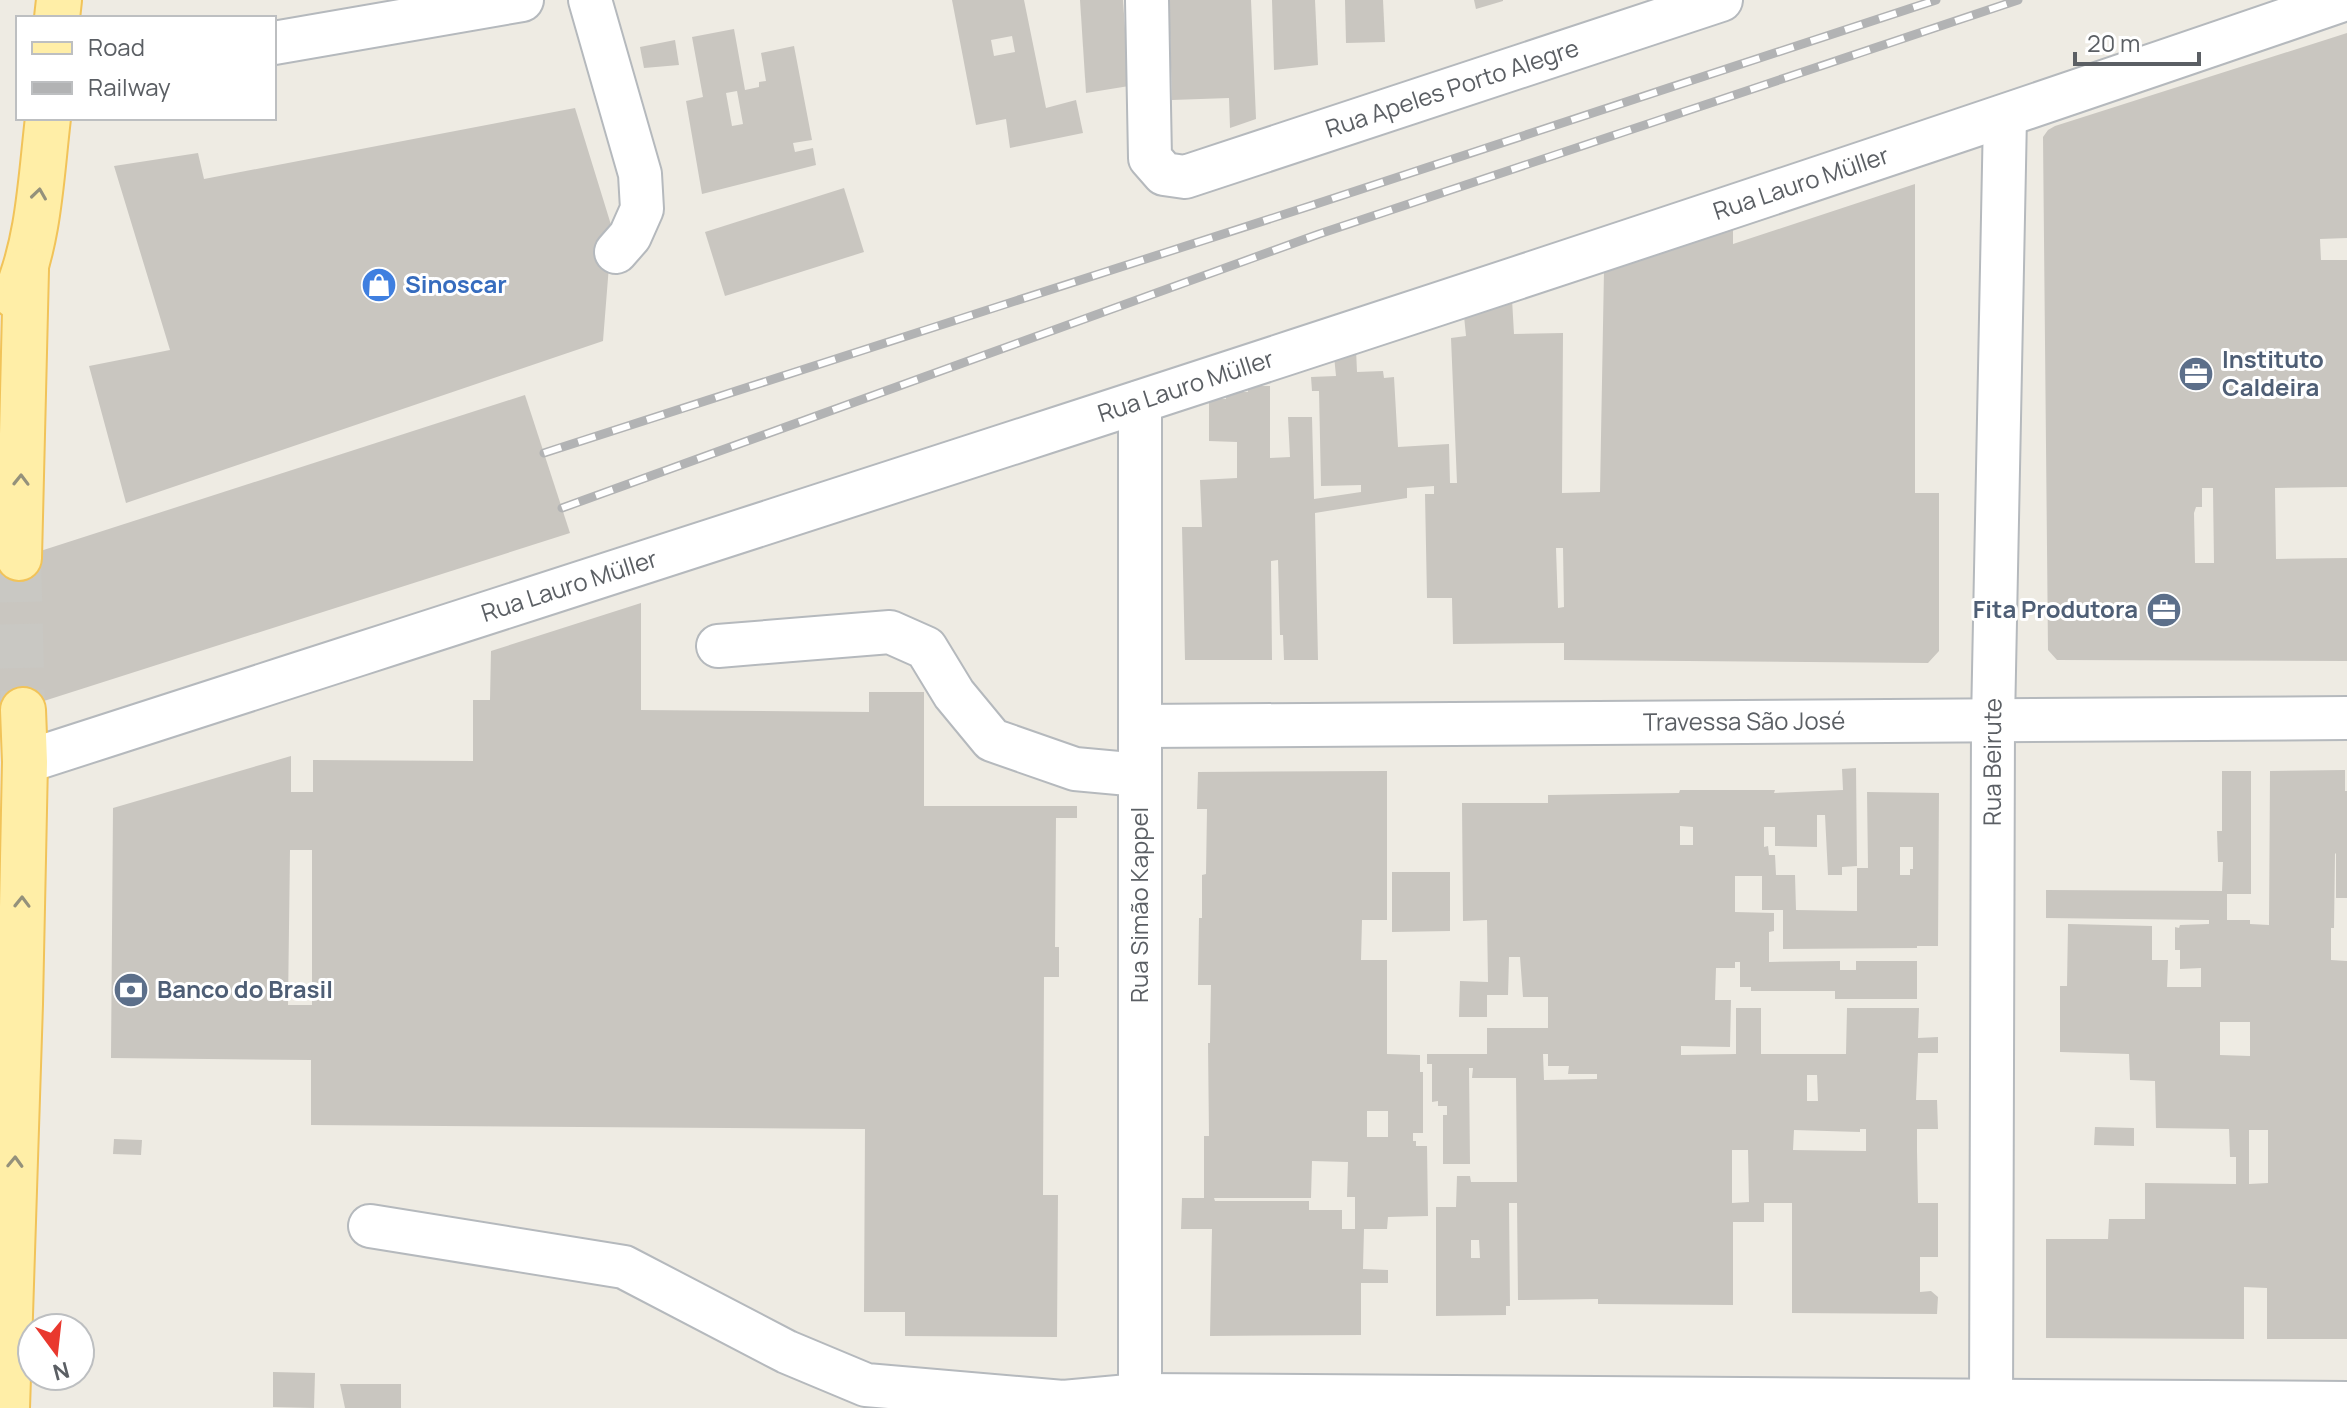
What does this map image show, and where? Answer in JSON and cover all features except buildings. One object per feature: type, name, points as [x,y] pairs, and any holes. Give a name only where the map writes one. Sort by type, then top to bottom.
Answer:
[{"type":"main road","points":[[19,558],[26,270],[40,193],[48,120]]},
{"type":"main road","points":[[0,329],[26,270]]},
{"type":"main road","points":[[7,1408],[10,1003],[25,762],[23,710]]},
{"type":"street","points":[[276,43],[522,0]]},
{"type":"street","points":[[590,0],[640,174],[642,209],[630,236],[616,252]]},
{"type":"street","name":"Rua Apeles Porto Alegre","points":[[1147,0],[1150,158],[1164,174],[1185,177],[1721,0]]},
{"type":"street","name":"Rua Lauro Müller","points":[[25,762],[1140,402],[2005,116],[2343,0]]},
{"type":"street","name":"Rua Beirute","points":[[1991,1404],[1993,722],[2005,116]]},
{"type":"street","name":"Rua Simão Kappel","points":[[1140,402],[1140,1402]]},
{"type":"street","points":[[718,646],[890,632],[926,648],[954,694],[992,740],[1075,769],[1140,775]]},
{"type":"street","name":"Travessa São José","points":[[1140,726],[2347,718]]},
{"type":"street","points":[[370,1226],[624,1267],[787,1352],[866,1385],[1063,1402],[2347,1403]]},
{"type":"tunnel","points":[[19,558],[23,710]]},
{"type":"railway","points":[[544,453],[1936,0]]},
{"type":"railway","points":[[562,508],[1319,234],[2018,0]]},
{"type":"place","name":"Sinoscar","points":[[379,285]]},
{"type":"place","name":"Instituto Caldeira","points":[[2196,374]]},
{"type":"place","name":"Fita Produtora","points":[[2164,610]]},
{"type":"place","name":"Banco do Brasil","points":[[131,990]]}]
